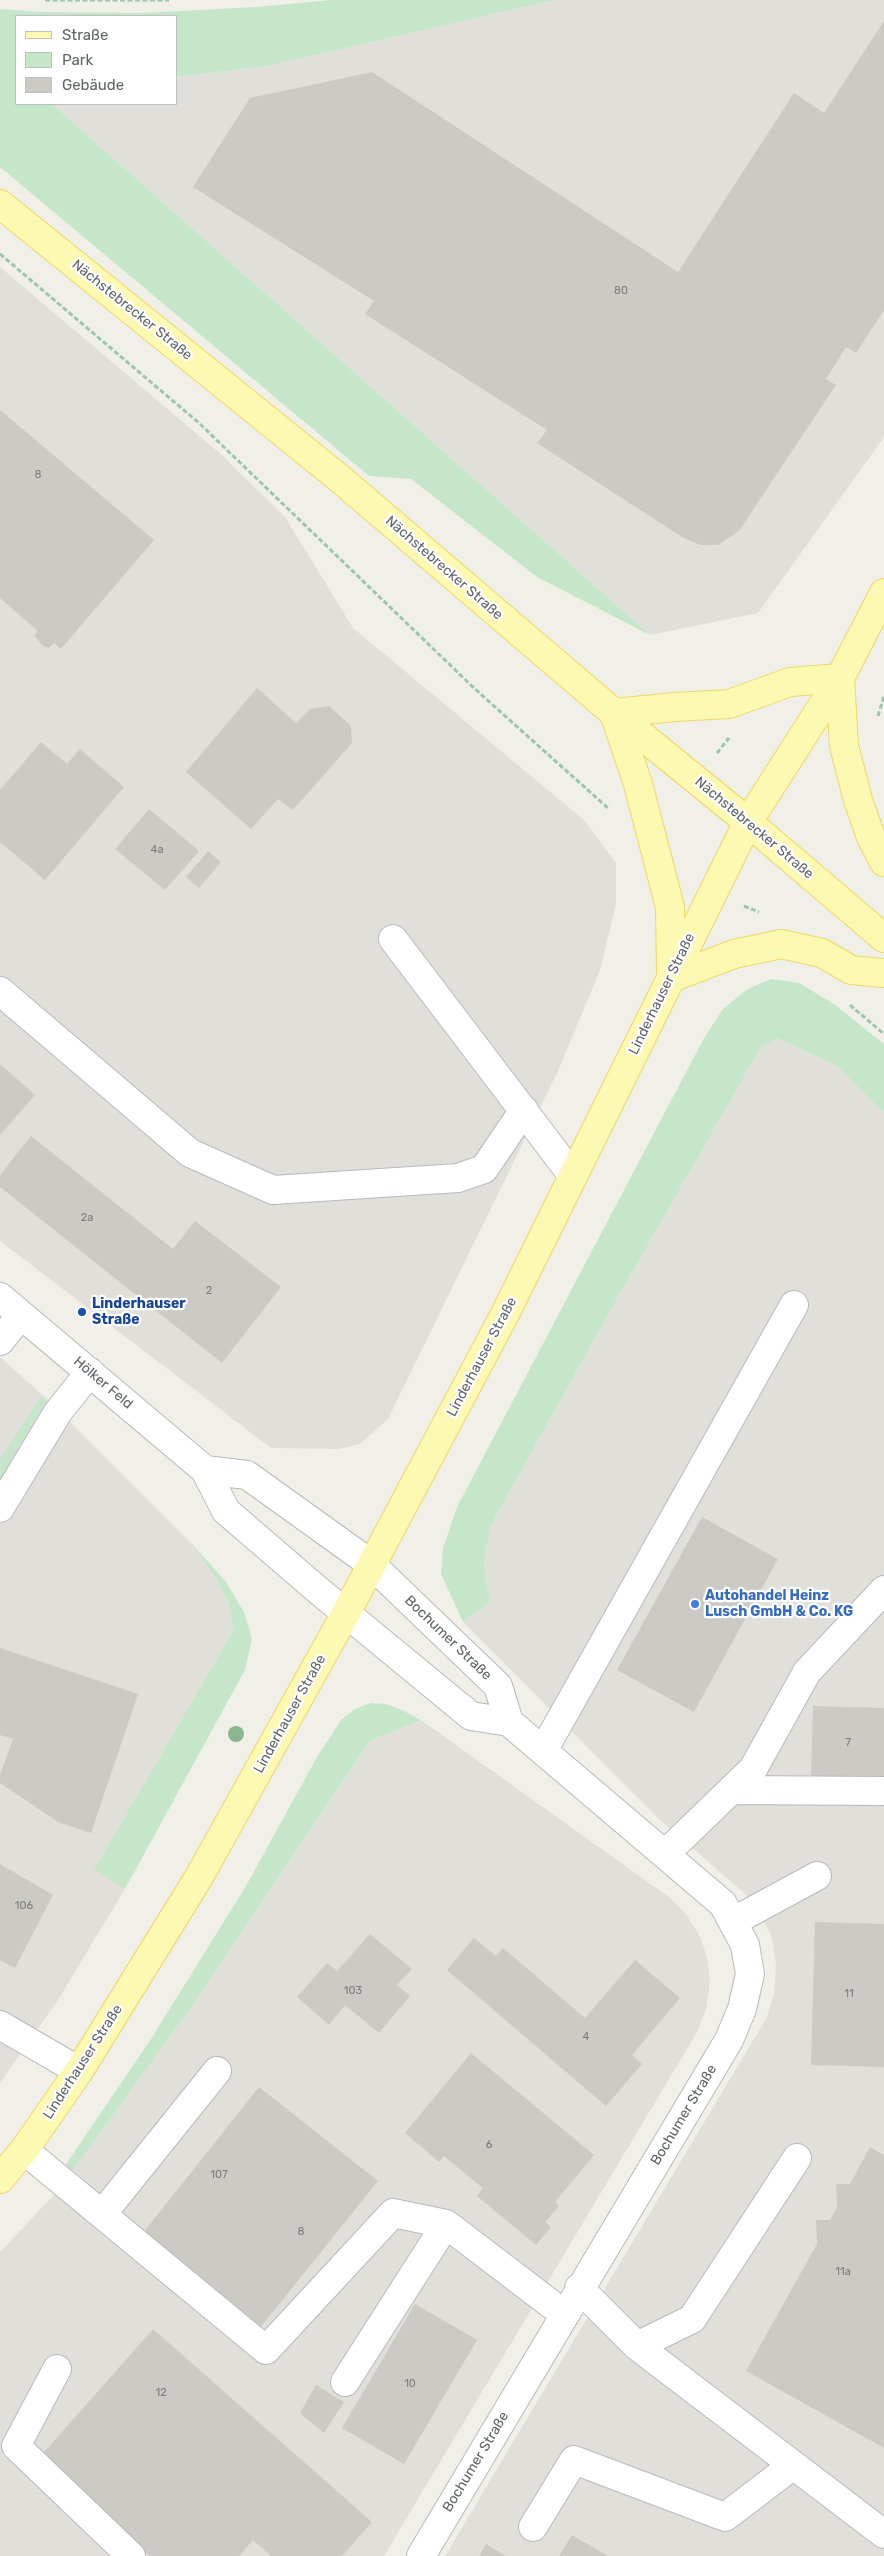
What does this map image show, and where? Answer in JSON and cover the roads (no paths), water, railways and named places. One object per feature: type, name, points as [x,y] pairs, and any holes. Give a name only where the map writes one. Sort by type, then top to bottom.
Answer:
[{"type":"main road","name":"Nächstebrecker Straße","points":[[0,204],[339,478],[614,713],[748,822],[884,938]]},
{"type":"main road","name":"Linderhauser Straße","points":[[0,2179],[24,2150],[79,2071],[199,1877],[346,1613],[505,1314],[748,822],[840,678],[884,593]]},
{"type":"main road","points":[[884,862],[871,837],[858,800],[844,746],[840,678],[790,682],[729,704],[675,706],[614,713],[656,846],[670,907],[671,978],[734,954],[781,944],[822,953],[852,970],[884,973]]},
{"type":"street","points":[[393,939],[573,1176]]},
{"type":"street","points":[[0,991],[190,1153],[273,1190],[458,1178],[484,1169],[524,1110]]},
{"type":"street","name":"Hölker Feld","points":[[0,1297],[205,1470],[226,1512],[346,1613]]},
{"type":"street","points":[[543,1751],[794,1304]]},
{"type":"street","points":[[0,1341],[21,1315]]},
{"type":"street","points":[[0,1508],[58,1412],[90,1372]]},
{"type":"street","points":[[205,1470],[247,1475],[371,1564]]},
{"type":"street","name":"Bochumer Straße","points":[[371,1564],[498,1686],[509,1722],[723,1904],[734,1921],[745,1945],[750,1974],[739,2017],[729,2040],[579,2288],[421,2556]]},
{"type":"street","points":[[665,1854],[753,1770],[807,1672],[884,1590]]},
{"type":"street","points":[[346,1613],[471,1716],[509,1722]]},
{"type":"street","points":[[732,1790],[884,1791]]},
{"type":"street","points":[[734,1921],[817,1876]]},
{"type":"street","points":[[0,2025],[79,2071]]},
{"type":"street","points":[[103,2212],[217,2071]]},
{"type":"street","points":[[24,2150],[103,2212],[266,2350],[393,2213],[446,2224],[564,2314]]},
{"type":"street","points":[[637,2346],[692,2320],[796,2158]]},
{"type":"street","points":[[345,2382],[446,2224]]},
{"type":"street","points":[[579,2288],[637,2346],[792,2466],[884,2534]]},
{"type":"street","points":[[57,2369],[16,2446],[130,2556]]},
{"type":"street","points":[[533,2527],[574,2460],[725,2516],[792,2466]]},
{"type":"place","name":"Linderhauser Straße","points":[[82,1312]]},
{"type":"place","name":"Autohandel Heinz Lusch GmbH & Co. KG","points":[[695,1604]]}]
